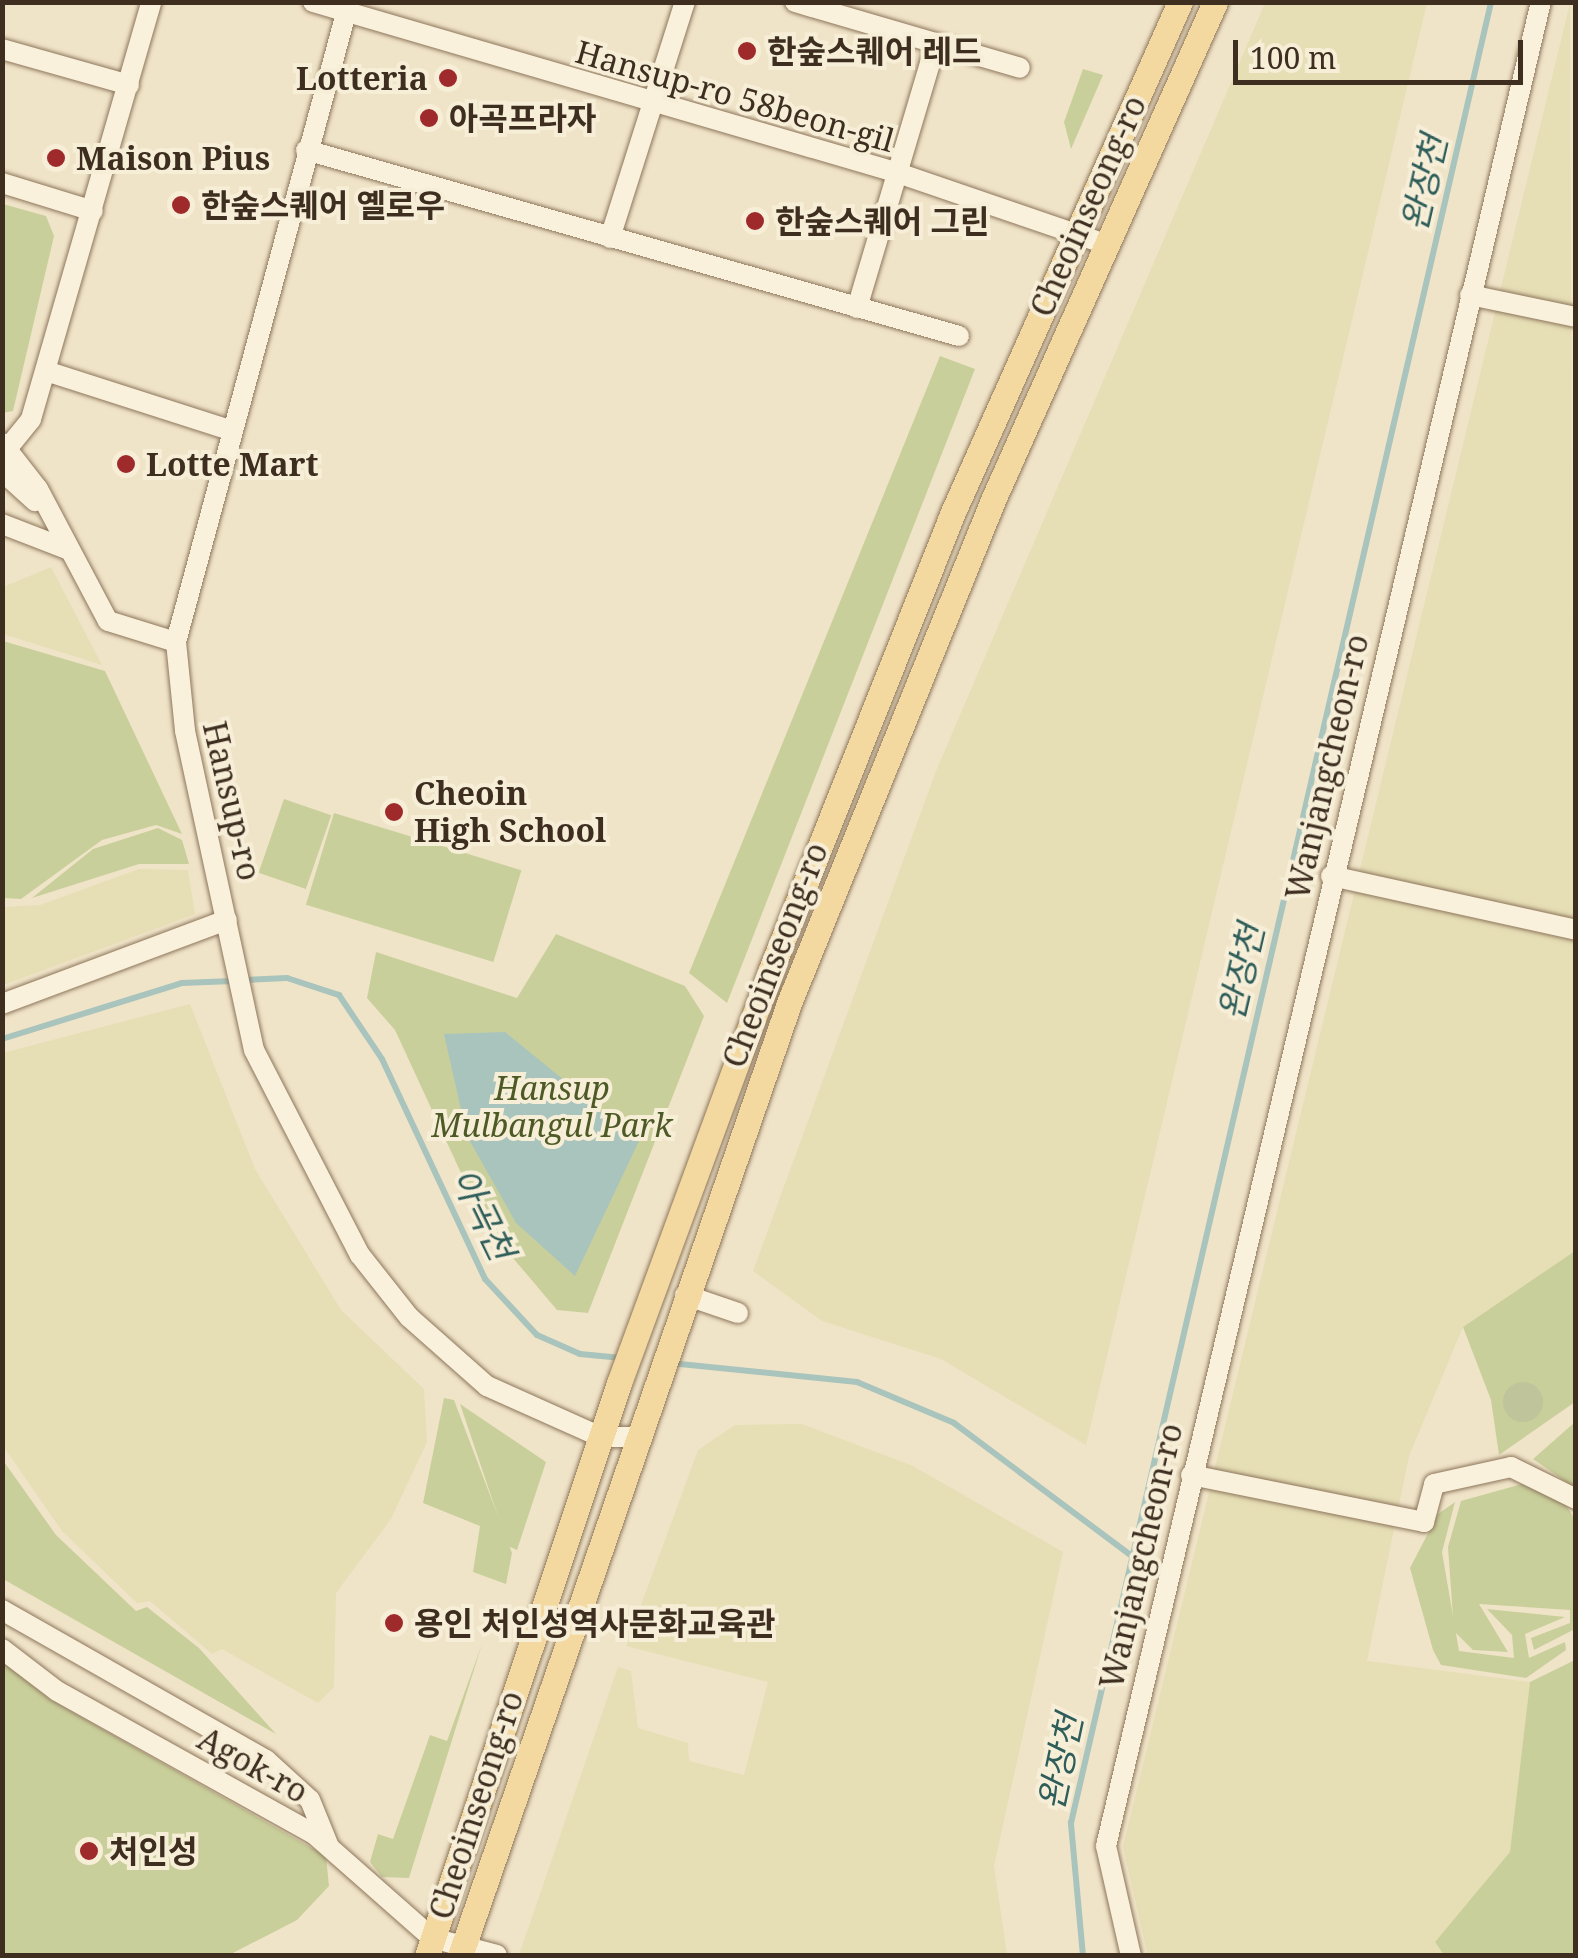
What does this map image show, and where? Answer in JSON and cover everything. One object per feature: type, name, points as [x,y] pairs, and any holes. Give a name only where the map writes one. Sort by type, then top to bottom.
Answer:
[{"type":"main road","name":"Cheoinseong-ro","points":[[430,1947],[619,1383],[777,955],[1073,235],[1180,2]]},
{"type":"main road","name":"Cheoinseong-ro","points":[[462,1951],[651,1388],[851,844],[1105,244],[1215,2]]},
{"type":"street","points":[[151,2],[28,426],[5,446],[114,627],[176,642]]},
{"type":"street","name":"Hansup-ro 58beon-gil","points":[[313,2],[347,6],[653,107],[895,172],[1105,244]]},
{"type":"street","points":[[610,238],[685,2]]},
{"type":"street","points":[[795,2],[1020,68]]},
{"type":"street","name":"Wanjangcheon-ro","points":[[1130,1956],[1106,1846],[1331,876],[1541,2]]},
{"type":"street","name":"Hansup-ro","points":[[347,6],[176,642],[182,716],[227,920],[239,997],[282,1118],[386,1290],[486,1386],[601,1436],[634,1438]]},
{"type":"street","points":[[857,308],[935,46]]},
{"type":"street","points":[[2,49],[129,85]]},
{"type":"street","points":[[306,150],[959,336]]},
{"type":"street","points":[[2,183],[92,211]]},
{"type":"street","points":[[1470,295],[1576,317]]},
{"type":"street","points":[[46,371],[233,431]]},
{"type":"street","points":[[2,470],[48,512]]},
{"type":"street","points":[[2,524],[69,550]]},
{"type":"street","points":[[1331,876],[1576,930]]},
{"type":"street","points":[[2,1004],[227,920]]},
{"type":"street","points":[[681,1305],[738,1313]]},
{"type":"street","points":[[1190,1474],[1424,1522],[1434,1484],[1510,1467],[1576,1499]]},
{"type":"street","points":[[2,1610],[266,1760],[310,1800],[328,1844]]},
{"type":"street","name":"Agok-ro","points":[[2,1649],[58,1690],[328,1844],[430,1947],[497,1955]]},
{"type":"shaded area","points":[[1265,3],[1427,3],[1086,1445],[941,1359],[822,1321],[753,1271],[936,771]]},
{"type":"shaded area","points":[[1570,3],[1575,1251],[1463,1327],[1409,1456],[1367,1661],[1530,1682],[1510,1853],[1435,1942],[1444,1955],[1148,1956],[1123,1847]]},
{"type":"shaded area","points":[[51,567],[102,665],[3,634],[3,587]]},
{"type":"shaded area","points":[[139,869],[188,870],[195,914],[3,985],[3,907],[40,905]]},
{"type":"shaded area","points":[[190,1004],[255,1169],[341,1310],[424,1389],[427,1442],[391,1519],[336,1593],[334,1687],[318,1703],[222,1649],[212,1654],[150,1601],[137,1603],[62,1531],[3,1446],[3,1053]]},
{"type":"shaded area","points":[[802,1424],[913,1466],[1063,1552],[994,1866],[1007,1955],[519,1955],[618,1667],[631,1671],[638,1728],[688,1743],[689,1761],[744,1775],[768,1682],[626,1646],[698,1450],[735,1425]]},
{"type":"green space","points":[[1083,69],[1103,75],[1071,149],[1064,122]]},
{"type":"green space","points":[[3,204],[46,216],[54,236],[13,411],[3,413]]},
{"type":"green space","points":[[940,356],[975,369],[727,1003],[689,973]]},
{"type":"green space","points":[[3,641],[105,671],[182,834],[156,825],[102,840],[21,899],[3,898]]},
{"type":"green space","points":[[284,799],[331,815],[306,889],[259,873]]},
{"type":"green space","points":[[334,813],[521,870],[493,962],[306,905]]},
{"type":"green space","points":[[158,828],[182,840],[189,864],[139,864],[32,898],[93,849]]},
{"type":"green space","name":"Hansup Mulbangul Park","points":[[556,934],[685,986],[704,1016],[588,1313],[557,1310],[485,1225],[395,1030],[367,998],[376,952],[517,998]]},
{"type":"green space","points":[[1575,1251],[1575,1402],[1499,1455],[1491,1400],[1463,1327]]},
{"type":"green space","points":[[1523,1382],[1537,1388],[1543,1402],[1537,1416],[1523,1422],[1509,1416],[1503,1402],[1509,1388]]},
{"type":"green space","points":[[444,1398],[454,1400],[512,1553],[506,1584],[473,1572],[480,1526],[423,1503]]},
{"type":"green space","points":[[460,1404],[546,1462],[517,1550],[508,1546]]},
{"type":"green space","points":[[1575,1422],[1575,1488],[1533,1459]]},
{"type":"green space","points":[[2,1459],[56,1535],[136,1611],[147,1607],[199,1648],[276,1734],[3,1579]]},
{"type":"green space","points":[[1522,1484],[1560,1497],[1575,1519],[1575,1629],[1534,1650],[1531,1638],[1570,1623],[1570,1610],[1479,1604],[1508,1652],[1473,1650],[1454,1631],[1448,1547],[1461,1501]]},
{"type":"green space","points":[[1455,1502],[1442,1552],[1459,1651],[1514,1658],[1512,1635],[1487,1609],[1565,1617],[1525,1634],[1529,1658],[1565,1642],[1566,1650],[1526,1678],[1441,1665],[1433,1650],[1410,1568],[1438,1514]]},
{"type":"green space","points":[[482,1644],[409,1878],[382,1877],[370,1862],[378,1834],[393,1839],[430,1735],[447,1741]]},
{"type":"green space","points":[[1575,1660],[1575,1955],[1444,1955],[1435,1942],[1510,1852],[1530,1682]]},
{"type":"green space","points":[[2,1662],[51,1700],[326,1856],[329,1886],[297,1920],[229,1955],[3,1955]]},
{"type":"water","points":[[505,1032],[639,1141],[575,1276],[516,1223],[467,1136],[444,1034]]},
{"type":"waterway","name":"완장천","points":[[1083,1956],[1071,1823],[1491,2]]},
{"type":"waterway","name":"아곡천","points":[[245,980],[287,978],[339,995],[382,1059],[485,1279],[537,1335],[580,1354],[622,1358]]},
{"type":"waterway","name":"아곡천","points":[[2,1039],[182,983],[233,981]]},
{"type":"waterway","name":"아곡천","points":[[670,1363],[857,1382],[954,1423],[1132,1556]]},
{"type":"place","name":"한숲스퀘어 레드","points":[[747,51]]},
{"type":"place","name":"Lotteria","points":[[448,78]]},
{"type":"place","name":"아곡프라자","points":[[429,118]]},
{"type":"place","name":"Maison Pius","points":[[56,158]]},
{"type":"place","name":"한숲스퀘어 옐로우","points":[[181,205]]},
{"type":"place","name":"한숲스퀘어 그린","points":[[755,221]]},
{"type":"place","name":"Lotte Mart","points":[[126,464]]},
{"type":"place","name":"Cheoin High School","points":[[394,812]]},
{"type":"place","name":"용인 처인성역사문화교육관","points":[[394,1623]]},
{"type":"place","name":"처인성","points":[[89,1851]]}]
